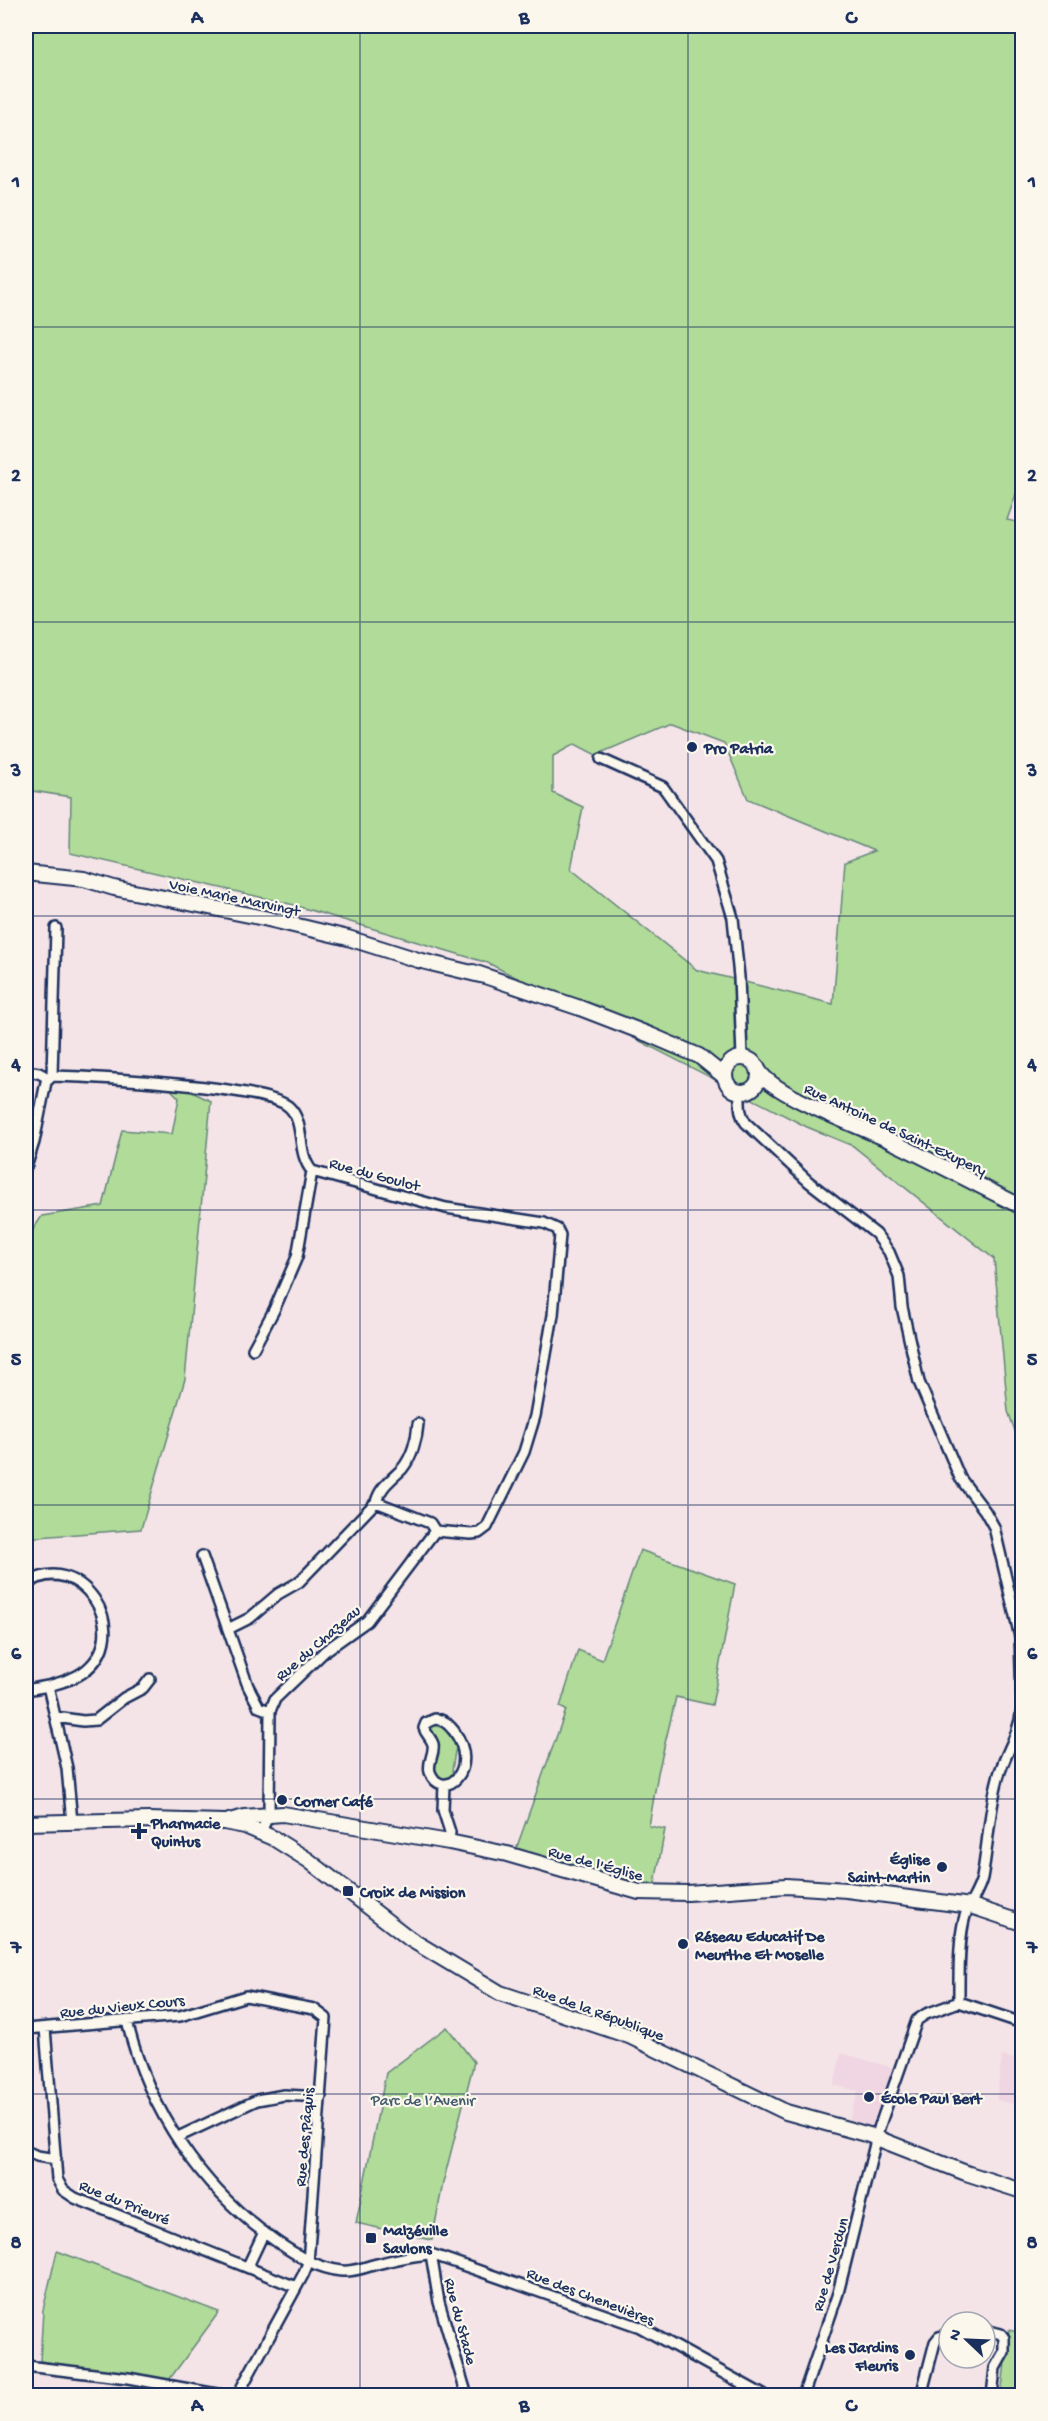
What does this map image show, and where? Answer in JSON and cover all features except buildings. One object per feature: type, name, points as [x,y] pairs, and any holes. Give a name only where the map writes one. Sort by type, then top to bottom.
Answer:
[{"type":"main road","name":"Voie Marie Marvingt","points":[[26,874],[84,879],[114,888],[348,938],[396,946],[602,1016],[699,1056],[736,1060]]},
{"type":"main road","name":"Voie Marie Marvingt","points":[[699,1056],[725,1077]]},
{"type":"main road","points":[[736,1060],[755,1062],[759,1071],[759,1081],[746,1091],[730,1087],[725,1077],[736,1060]]},
{"type":"main road","name":"Rue Antoine de Saint-Exupery","points":[[759,1071],[764,1079],[788,1095],[895,1143],[1023,1207]]},
{"type":"main road","name":"Rue Antoine de Saint-Exupery","points":[[746,1091],[788,1095]]},
{"type":"main road","name":"Rue de l'Église","points":[[224,1822],[269,1814],[284,1814],[507,1854],[639,1892],[688,1893],[786,1886],[872,1892],[971,1906],[1023,1923]]},
{"type":"main road","points":[[26,1823],[148,1820],[224,1822]]},
{"type":"main road","name":"Rue de la République","points":[[224,1822],[261,1832],[321,1869],[410,1939],[500,1993],[629,2036],[786,2112],[877,2138],[966,2174],[1023,2191]]},
{"type":"street","points":[[602,759],[663,787],[716,861],[733,918],[739,977],[736,1060]]},
{"type":"street","points":[[26,1167],[46,1082],[50,1077],[56,928]]},
{"type":"street","name":"Rue du Goulot","points":[[26,1071],[50,1077],[202,1085],[278,1101],[287,1105],[294,1114],[304,1159],[312,1170],[446,1208],[544,1223],[557,1229],[560,1235],[553,1315],[535,1416],[524,1452],[487,1527],[479,1533],[471,1534],[435,1531]]},
{"type":"street","points":[[746,1091],[740,1108],[746,1123],[800,1175],[876,1234],[890,1252],[898,1276],[919,1382],[960,1478],[986,1511],[994,1527],[1020,1637],[1023,1701]]},
{"type":"street","points":[[253,1349],[274,1310],[297,1257],[312,1170]]},
{"type":"street","points":[[228,1629],[250,1618],[278,1594],[299,1582],[376,1502],[379,1492],[402,1468],[417,1440],[418,1424]]},
{"type":"street","points":[[376,1502],[430,1523],[435,1531]]},
{"type":"street","name":"Rue du Chazeau","points":[[270,1711],[275,1699],[325,1651],[367,1621],[435,1531]]},
{"type":"street","points":[[202,1556],[248,1686],[260,1707],[270,1711],[269,1814],[261,1832]]},
{"type":"street","points":[[26,1585],[41,1576],[71,1579],[92,1593],[104,1617],[104,1639],[96,1659],[76,1676],[48,1686],[26,1690]]},
{"type":"street","points":[[56,1717],[83,1721],[96,1720],[124,1698],[143,1688],[150,1679]]},
{"type":"street","points":[[48,1686],[67,1768],[72,1822]]},
{"type":"street","points":[[1023,1710],[1019,1730],[996,1786],[981,1880],[967,1911],[961,1944],[959,2002],[1023,2023]]},
{"type":"street","points":[[435,1719],[443,1720],[449,1725],[462,1745],[464,1754],[461,1774],[456,1780],[444,1785],[431,1775],[429,1768],[433,1745],[424,1728],[426,1723],[435,1719]]},
{"type":"street","points":[[444,1785],[443,1810],[450,1832],[448,1842]]},
{"type":"street","name":"Rue du Vieux Cours","points":[[26,2029],[180,2016],[246,1996],[314,2009],[323,2014]]},
{"type":"street","name":"Rue de Verdun","points":[[803,2396],[838,2293],[877,2138],[917,2020],[926,2014],[959,2002]]},
{"type":"street","name":"Rue des Pâquis","points":[[308,2263],[327,2026],[323,2014]]},
{"type":"street","points":[[127,2021],[147,2084],[186,2152],[213,2187],[235,2210],[308,2263],[347,2272],[412,2255],[431,2254]]},
{"type":"street","name":"Rue du Prieuré","points":[[45,2028],[57,2179],[63,2190],[68,2195],[296,2287]]},
{"type":"street","points":[[178,2137],[257,2100],[284,2095],[321,2097]]},
{"type":"street","points":[[26,2151],[37,2156],[56,2159]]},
{"type":"street","points":[[248,2266],[264,2232]]},
{"type":"street","name":"Rue du Stade","points":[[431,2254],[439,2302],[467,2396]]},
{"type":"street","name":"Rue des Chenevières","points":[[431,2254],[640,2327],[765,2396]]},
{"type":"street","points":[[237,2396],[308,2263]]},
{"type":"street","points":[[997,2333],[1004,2338],[1004,2352],[997,2364]]},
{"type":"street","points":[[921,2396],[937,2340]]},
{"type":"street","points":[[26,2366],[128,2378],[228,2396]]},
{"type":"street","points":[[992,2396],[995,2370]]},
{"type":"shaded area","points":[[1022,2051],[1022,2106],[996,2100],[1002,2056],[1020,2060]]},
{"type":"shaded area","name":"École Paul Bert","points":[[841,2053],[894,2068],[870,2129],[848,2123],[858,2091],[834,2085]]},
{"type":"green space","points":[[26,26],[1022,26],[1022,477],[1007,520],[1022,523],[1022,1451],[1008,1411],[994,1259],[853,1146],[807,1127],[488,963],[290,904],[70,853],[71,797],[26,790]],"holes":[[[671,723],[724,743],[748,799],[874,851],[845,862],[833,1004],[697,970],[571,869],[583,807],[553,793],[553,756],[575,744],[596,755]]]},
{"type":"green space","points":[[158,1076],[211,1101],[185,1379],[141,1529],[26,1538],[26,1240],[42,1216],[103,1206],[122,1130],[172,1134],[179,1098]]},
{"type":"green space","points":[[640,1550],[735,1584],[712,1705],[676,1697],[658,1773],[649,1826],[665,1829],[654,1889],[634,1886],[515,1852],[566,1710],[560,1707],[578,1650],[602,1660]]},
{"type":"green space","points":[[437,1723],[448,1728],[461,1752],[455,1751],[452,1771],[456,1775],[452,1778],[440,1779],[432,1770],[429,1729]]},
{"type":"green space","name":"Parc de l’Avenir","points":[[447,2027],[474,2062],[443,2183],[432,2240],[356,2223],[386,2073]]},
{"type":"green space","points":[[57,2251],[219,2312],[169,2380],[40,2361],[43,2310]]},
{"type":"green space","points":[[1009,2330],[1022,2333],[1022,2395],[1001,2396]]},
{"type":"place","name":"Pro Patria","points":[[692,747]]},
{"type":"place","name":"Corner Café","points":[[282,1800]]},
{"type":"place","name":"Pharmacie Quintus","points":[[139,1831]]},
{"type":"place","name":"Église Saint-Martin","points":[[942,1867]]},
{"type":"place","name":"Croix de Mission","points":[[348,1891]]},
{"type":"place","name":"Réseau Educatif De Meurthe Et Moselle","points":[[683,1944]]},
{"type":"place","name":"École Paul Bert","points":[[869,2097]]},
{"type":"place","name":"Malzéville Savlons","points":[[371,2238]]},
{"type":"place","name":"Les Jardins Fleuris","points":[[910,2355]]}]
